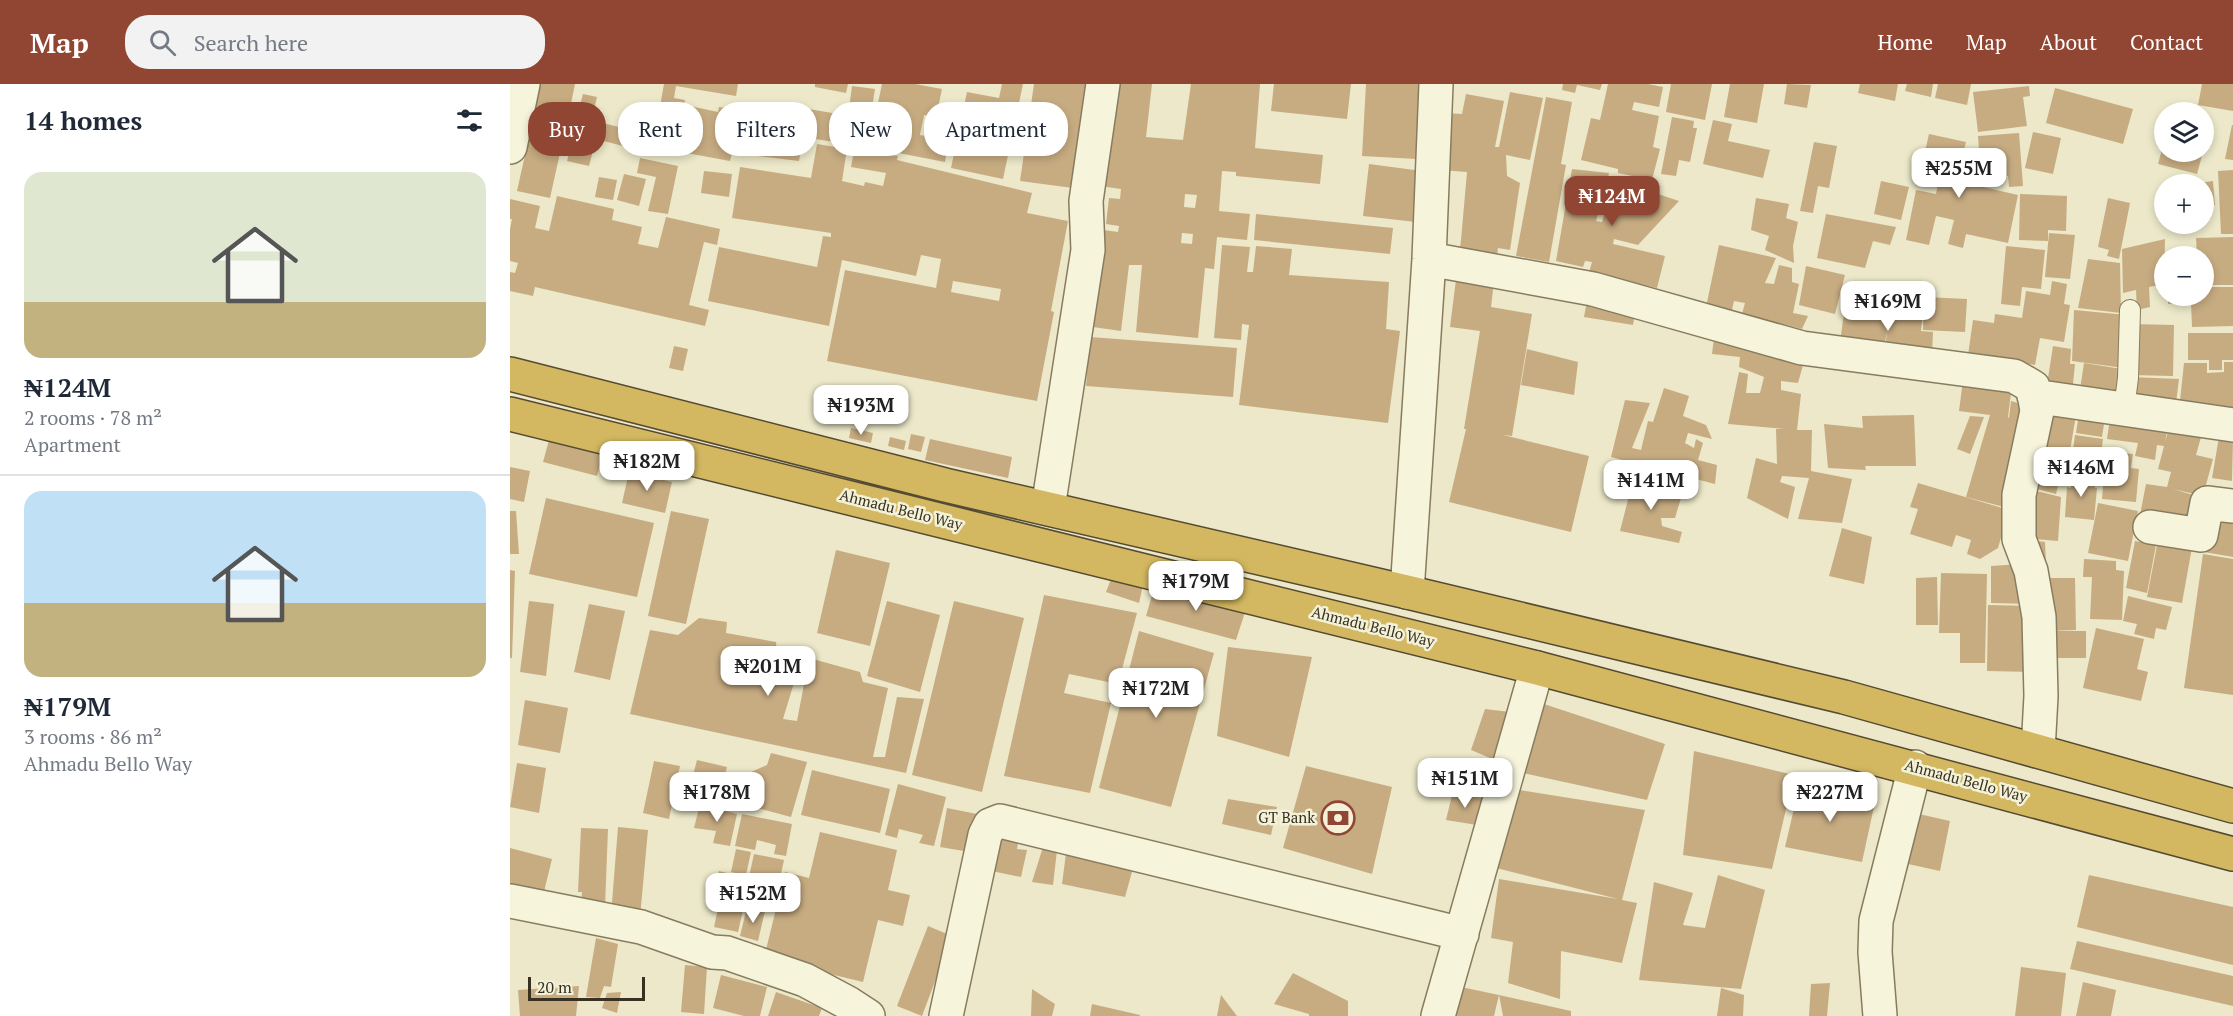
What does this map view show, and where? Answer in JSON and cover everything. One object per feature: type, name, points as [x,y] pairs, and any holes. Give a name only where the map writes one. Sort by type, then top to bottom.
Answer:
[{"type":"highway","points":[[510,374],[945,484],[1844,697],[2233,806]]},
{"type":"highway","name":"Ahmadu Bello Way","points":[[510,414],[1537,668],[1915,767],[2233,854]]},
{"type":"street","points":[[510,147],[523,84]]},
{"type":"street","points":[[1048,508],[1088,250],[1086,201],[1103,84]]},
{"type":"street","points":[[1407,592],[1429,260],[1436,84]]},
{"type":"street","points":[[1429,260],[1593,289],[1802,348],[2014,376],[2033,387],[2037,411],[2019,495],[2019,539],[2031,571],[2040,617],[2038,751]]},
{"type":"street","points":[[2034,396],[2233,425]]},
{"type":"street","points":[[2150,527],[2200,535],[2207,502],[2233,506]]},
{"type":"street","points":[[1438,1016],[1537,668]]},
{"type":"street","points":[[1880,1016],[1875,952],[1876,921],[1915,767]]},
{"type":"street","points":[[946,1016],[985,835],[990,825],[1000,820],[1462,934]]},
{"type":"street","points":[[510,901],[641,927],[712,952],[728,952],[805,980],[868,1016]]},
{"type":"lane","points":[[2124,409],[2128,378],[2130,310]]},
{"type":"building","points":[[528,84],[575,84],[571,102],[528,102],[528,126],[519,124]]},
{"type":"building","points":[[664,84],[738,84],[736,96],[676,86],[674,98],[685,100],[685,102],[661,102]]},
{"type":"building","points":[[815,84],[848,84],[846,93],[815,87]]},
{"type":"building","points":[[882,84],[915,84],[942,89],[939,102],[924,102],[920,135],[924,136],[924,156],[946,156],[945,162],[912,156],[912,102],[878,102]]},
{"type":"building","points":[[1002,84],[1023,84],[1019,102],[965,102],[967,92],[999,98]]},
{"type":"building","points":[[1034,84],[1087,84],[1073,188],[1020,181],[1024,156],[1068,156],[1068,102],[1031,102]]},
{"type":"building","points":[[1091,84],[1152,84],[1146,137],[1183,140],[1191,84],[1260,84],[1255,148],[1323,155],[1320,184],[1236,176],[1236,172],[1222,171],[1219,211],[1250,214],[1247,240],[1217,237],[1214,269],[1205,268],[1198,338],[1136,332],[1142,265],[1129,265],[1121,331],[1086,326],[1098,282],[1104,230],[1118,232],[1119,226],[1106,224],[1109,198],[1120,199],[1121,189],[1079,183]],"holes":[[[1185,194],[1197,195],[1195,208],[1184,207]],[[1182,233],[1193,234],[1192,244],[1181,243]]]},
{"type":"building","points":[[1274,84],[1351,84],[1347,119],[1271,111]]},
{"type":"building","points":[[1366,84],[1420,84],[1416,159],[1362,156]]},
{"type":"building","points":[[1563,84],[1602,84],[1600,90],[1577,85],[1575,93],[1562,90]]},
{"type":"building","points":[[1608,84],[1648,84],[1663,87],[1659,107],[1634,102],[1632,110],[1659,116],[1653,147],[1660,149],[1652,180],[1618,173],[1618,169],[1581,160],[1591,118],[1600,120]]},
{"type":"building","points":[[1671,84],[1712,84],[1705,120],[1666,112]]},
{"type":"building","points":[[1730,84],[1764,84],[1757,123],[1724,117]]},
{"type":"building","points":[[1787,84],[1811,85],[1807,108],[1784,104]]},
{"type":"building","points":[[1860,84],[1898,84],[1895,101],[1858,93]]},
{"type":"building","points":[[1907,84],[1933,84],[1931,97],[1905,91]]},
{"type":"building","points":[[1938,84],[1971,84],[1967,105],[1935,98]]},
{"type":"building","points":[[2202,84],[2233,84],[2233,111],[2214,108],[2214,102],[2199,102]]},
{"type":"building","points":[[852,86],[875,89],[873,102],[850,102]]},
{"type":"building","points":[[2029,86],[2030,96],[2023,97],[2027,126],[1978,132],[1973,92]]},
{"type":"building","points":[[2055,88],[2133,109],[2123,144],[2046,123]]},
{"type":"building","points":[[1510,92],[1543,98],[1530,160],[1506,155],[1507,176],[1520,183],[1510,250],[1498,248],[1491,307],[1532,314],[1512,436],[1503,435],[1589,456],[1571,532],[1449,502],[1466,429],[1464,429],[1480,331],[1450,327],[1467,172],[1441,170],[1446,113],[1462,114],[1466,94],[1504,101],[1495,147],[1499,147]]},
{"type":"building","points":[[583,94],[597,97],[596,102],[581,102]]},
{"type":"building","points":[[1546,97],[1572,102],[1561,164],[1566,165],[1549,262],[1516,256]]},
{"type":"building","points":[[703,109],[715,111],[715,156],[731,156],[730,161],[703,156]]},
{"type":"building","points":[[817,110],[829,112],[829,141],[817,139]]},
{"type":"building","points":[[1672,117],[1694,121],[1693,128],[1697,128],[1690,162],[1679,160],[1676,176],[1661,174]]},
{"type":"building","points":[[1713,120],[1732,124],[1728,141],[1770,150],[1763,178],[1703,164]]},
{"type":"building","points":[[606,124],[618,127],[618,145],[606,142]]},
{"type":"building","points":[[2233,125],[2233,160],[2225,159]]},
{"type":"building","points":[[2033,132],[2061,138],[2053,174],[2025,168]]},
{"type":"building","points":[[2019,133],[2023,186],[2009,187],[2008,176],[1981,178],[1978,136]]},
{"type":"building","points":[[1929,134],[1966,142],[1963,154],[1976,157],[1970,184],[2018,195],[2008,243],[1966,234],[1963,248],[1948,244],[1954,220],[1936,216],[1929,245],[1906,240],[1916,190],[1936,194],[1940,173],[1921,169]]},
{"type":"building","points":[[528,142],[528,156],[559,156],[550,198],[517,191]]},
{"type":"building","points":[[1814,142],[1837,146],[1829,188],[1818,186],[1813,213],[1800,211]]},
{"type":"building","points":[[817,144],[829,146],[829,156],[846,156],[842,181],[864,186],[865,182],[883,186],[886,173],[851,167],[853,156],[898,156],[897,160],[1032,193],[1027,213],[1068,221],[1037,401],[827,361],[845,270],[936,288],[941,259],[921,255],[916,276],[842,260],[829,326],[708,301],[719,247],[817,267],[823,236],[831,237],[831,233],[732,218],[740,167],[811,178],[815,156],[817,156]],"holes":[[[953,281],[1001,289],[999,301],[951,292]]]},
{"type":"building","points":[[568,156],[592,156],[589,166],[567,161]]},
{"type":"building","points":[[757,156],[800,156],[799,161]]},
{"type":"building","points":[[954,156],[1008,156],[1003,179],[951,168]]},
{"type":"building","points":[[640,158],[678,166],[668,214],[648,211],[656,177],[637,173]]},
{"type":"building","points":[[2159,162],[2200,162],[2197,174],[2158,164]]},
{"type":"building","points":[[1369,164],[1422,171],[1416,222],[1363,216]]},
{"type":"building","points":[[1572,169],[1609,173],[1608,178],[1637,185],[1637,187],[1679,201],[1638,245],[1614,239],[1613,244],[1665,256],[1657,288],[1589,272],[1592,262],[1585,261],[1583,267],[1556,261]],"holes":[[[1600,207],[1606,209],[1602,222],[1596,221]]]},
{"type":"building","points":[[2233,170],[2233,234],[2221,234],[2218,171]]},
{"type":"building","points":[[704,171],[732,174],[729,197],[701,193]]},
{"type":"building","points":[[624,174],[646,179],[639,206],[617,200]]},
{"type":"building","points":[[599,177],[617,180],[613,200],[595,197]]},
{"type":"building","points":[[1881,181],[1909,187],[1901,220],[1874,214]]},
{"type":"building","points":[[2020,194],[2067,196],[2066,231],[2048,230],[2048,241],[2019,240]]},
{"type":"building","points":[[557,196],[614,209],[612,220],[642,227],[638,244],[658,248],[666,217],[720,229],[717,245],[704,242],[689,305],[709,310],[705,326],[535,287],[533,296],[510,291],[510,272],[515,273],[518,263],[510,261],[512,219],[510,219],[510,199],[540,206],[535,228],[549,231]]},
{"type":"building","points":[[1756,198],[1789,204],[1786,218],[1798,222],[1793,246],[1794,263],[1765,250],[1769,236],[1751,230]]},
{"type":"building","points":[[2108,198],[2130,203],[2119,259],[2107,256],[2109,250],[2098,247]]},
{"type":"building","points":[[1256,214],[1393,228],[1390,254],[1254,240]]},
{"type":"building","points":[[1826,214],[1896,227],[1890,245],[1873,241],[1865,268],[1817,258]]},
{"type":"building","points":[[2049,233],[2075,235],[2070,279],[2045,277]]},
{"type":"building","points":[[2233,237],[2233,285],[2214,285],[2214,246],[2196,246],[2196,238]]},
{"type":"building","points":[[2165,239],[2165,246],[2154,246],[2154,286],[2149,287],[2150,307],[2137,310],[2136,290],[2123,293],[2122,249]]},
{"type":"building","points":[[1222,245],[1250,247],[1247,272],[1253,272],[1256,246],[1292,249],[1289,275],[1389,282],[1386,329],[1400,331],[1388,423],[1239,405],[1249,325],[1242,324],[1241,340],[1214,338]]},
{"type":"building","points":[[1719,245],[1776,258],[1765,283],[1774,284],[1779,265],[1792,268],[1792,282],[1799,284],[1793,313],[1808,316],[1802,329],[1783,324],[1780,355],[1805,358],[1798,383],[1781,381],[1781,390],[1801,394],[1797,430],[1812,430],[1811,471],[1852,479],[1842,523],[1798,519],[1809,478],[1782,476],[1780,482],[1795,487],[1788,519],[1747,498],[1756,458],[1777,464],[1776,429],[1785,429],[1728,424],[1739,372],[1748,374],[1746,393],[1760,393],[1764,377],[1739,367],[1740,357],[1712,354],[1717,313],[1749,316],[1742,314],[1745,303],[1734,301],[1732,310],[1706,307]]},
{"type":"building","points":[[2006,246],[2045,250],[2041,289],[2022,287],[2020,306],[2001,304]]},
{"type":"building","points":[[2088,259],[2120,263],[2121,313],[2078,308]]},
{"type":"building","points":[[1806,266],[1845,275],[1835,314],[1799,305]]},
{"type":"building","points":[[1591,279],[1640,287],[1633,325],[1584,317]]},
{"type":"building","points":[[2052,281],[2067,284],[2064,304],[2070,305],[2064,342],[2040,338],[2035,365],[1968,355],[1973,320],[1994,323],[1995,314],[2022,318],[2026,291],[2050,295]]},
{"type":"building","points":[[2214,287],[2233,287],[2233,326],[2192,327],[2191,306],[2214,306]]},
{"type":"building","points":[[1924,297],[1967,299],[1965,332],[1923,330]]},
{"type":"building","points":[[1888,310],[1923,312],[1921,331],[1933,332],[1932,354],[1885,351],[1887,331],[1884,349],[1840,342],[1844,313],[1888,319]]},
{"type":"building","points":[[2074,310],[2127,315],[2124,368],[2072,361]]},
{"type":"building","points":[[2131,324],[2174,325],[2173,376],[2130,375]]},
{"type":"building","points":[[2188,333],[2233,333],[2233,360],[2222,360],[2222,370],[2209,370],[2209,360],[2188,360]]},
{"type":"building","points":[[1090,337],[1237,348],[1233,397],[1086,386]]},
{"type":"building","points":[[674,346],[688,349],[683,371],[669,368]]},
{"type":"building","points":[[2053,346],[2071,349],[2070,364],[2075,364],[2072,394],[2046,391]]},
{"type":"building","points":[[1527,349],[1578,362],[1574,395],[1521,385]]},
{"type":"building","points":[[2224,362],[2233,362],[2233,416],[2179,410],[2184,363],[2207,363],[2207,373],[2224,372]]},
{"type":"building","points":[[2084,363],[2128,370],[2122,402],[2079,396]]},
{"type":"building","points":[[2130,377],[2179,379],[2175,411],[2127,404]]},
{"type":"building","points":[[1963,380],[2012,385],[2009,418],[2011,401],[2032,407],[2004,507],[1966,497],[1990,415],[1959,411]]},
{"type":"building","points":[[1664,388],[1689,396],[1683,416],[1706,425],[1712,439],[1688,433],[1685,443],[1694,448],[1696,439],[1703,443],[1698,460],[1717,465],[1715,484],[1611,457],[1625,400],[1650,403],[1632,448],[1641,450],[1648,421],[1653,422]]},
{"type":"building","points":[[2044,403],[2077,409],[2070,451],[2037,445]]},
{"type":"building","points":[[2080,407],[2106,411],[2102,437],[2076,433]]},
{"type":"building","points":[[855,411],[873,414],[872,423],[854,420]]},
{"type":"building","points":[[2111,412],[2169,421],[2165,442],[2171,421],[2203,430],[2196,455],[2213,459],[2203,496],[2173,489],[2200,497],[2195,525],[2140,515],[2146,484],[2167,487],[2171,472],[2158,469],[2164,446],[2157,445],[2155,460],[2135,456],[2138,443],[2107,439]]},
{"type":"building","points":[[1914,415],[1916,466],[1865,466],[1866,470],[1828,468],[1824,424],[1863,428],[1862,416]]},
{"type":"building","points":[[1970,416],[1984,417],[1970,454],[1957,449]]},
{"type":"building","points":[[554,422],[608,436],[597,476],[543,462]]},
{"type":"building","points":[[851,428],[873,433],[871,443],[849,438]]},
{"type":"building","points":[[911,434],[925,437],[921,452],[908,449]]},
{"type":"building","points":[[2075,435],[2103,439],[2098,475],[2070,472]]},
{"type":"building","points":[[890,437],[906,441],[904,450],[888,446]]},
{"type":"building","points":[[2219,437],[2233,439],[2232,481],[2212,478]]},
{"type":"building","points":[[930,439],[1012,457],[1008,478],[925,460]]},
{"type":"building","points":[[2038,448],[2066,455],[2056,494],[2029,487]]},
{"type":"building","points":[[2106,451],[2133,454],[2131,468],[2139,469],[2136,502],[2102,499]]},
{"type":"building","points":[[510,467],[530,471],[524,502],[510,499]]},
{"type":"building","points":[[629,472],[672,482],[665,513],[622,503]]},
{"type":"building","points":[[1634,476],[1669,486],[1670,494],[1681,498],[1675,518],[1661,518],[1662,526],[1682,532],[1679,543],[1620,531]]},
{"type":"building","points":[[2071,476],[2095,478],[2095,488],[2097,488],[2094,520],[2065,517],[2067,487],[2071,488]]},
{"type":"building","points":[[1918,483],[2009,510],[1998,548],[1980,559],[1967,554],[1971,540],[1956,535],[1952,547],[1910,534],[1918,509],[1910,507]]},
{"type":"building","points":[[2028,489],[2061,497],[2058,541],[2024,538]]},
{"type":"building","points":[[546,498],[654,523],[637,597],[529,574]]},
{"type":"building","points":[[2098,503],[2138,511],[2128,561],[2088,553]]},
{"type":"building","points":[[510,511],[516,511],[519,554],[510,554]]},
{"type":"building","points":[[671,511],[709,519],[686,624],[648,616]]},
{"type":"building","points":[[2210,516],[2233,519],[2233,557],[2204,552]]},
{"type":"building","points":[[1842,528],[1872,537],[1864,584],[1829,576]]},
{"type":"building","points":[[2159,535],[2193,542],[2182,603],[2147,597]]},
{"type":"building","points":[[2024,539],[2045,542],[2046,564],[2032,564]]},
{"type":"building","points":[[2135,541],[2156,545],[2147,593],[2126,588]]},
{"type":"building","points":[[836,550],[890,563],[870,646],[817,633]]},
{"type":"building","points":[[2203,554],[2233,559],[2233,695],[2184,688]]},
{"type":"building","points":[[2084,559],[2116,561],[2116,570],[2124,571],[2122,620],[2090,619],[2092,577],[2083,577]]},
{"type":"building","points":[[2021,564],[2033,604],[1991,603],[1991,566]]},
{"type":"building","points":[[510,570],[515,571],[512,658],[510,658]]},
{"type":"building","points":[[1941,573],[1987,574],[1985,663],[1960,663],[1960,633],[1939,633]]},
{"type":"building","points":[[1113,574],[1144,581],[1139,603],[1106,592]]},
{"type":"building","points":[[1937,577],[1938,625],[1916,625],[1916,578]]},
{"type":"building","points":[[2042,578],[2075,578],[2076,630],[2048,631],[2086,631],[2086,658],[2044,658]]},
{"type":"building","points":[[1155,585],[1246,609],[1236,640],[1146,616]]},
{"type":"building","points":[[1044,595],[1137,613],[1118,684],[1069,674],[1064,693],[1111,703],[1090,793],[1004,776]]},
{"type":"building","points":[[2128,596],[2172,607],[2166,630],[2156,628],[2154,639],[2134,634],[2137,624],[2123,621]]},
{"type":"building","points":[[529,601],[554,604],[546,676],[520,672]]},
{"type":"building","points":[[887,601],[940,615],[920,692],[867,676]]},
{"type":"building","points":[[954,601],[1024,618],[982,792],[912,775]]},
{"type":"building","points":[[589,604],[625,611],[610,680],[574,672]]},
{"type":"building","points":[[1988,605],[2034,606],[2033,672],[1987,671]]},
{"type":"building","points":[[699,618],[727,622],[726,633],[776,642],[778,671],[797,673],[783,719],[797,721],[809,658],[860,672],[863,682],[888,688],[873,757],[885,757],[897,697],[924,699],[906,773],[630,714],[650,630],[678,635]]},
{"type":"building","points":[[2096,628],[2144,639],[2137,669],[2148,672],[2141,701],[2083,688]]},
{"type":"building","points":[[1139,631],[1214,653],[1171,807],[1099,788]]},
{"type":"building","points":[[1228,647],[1312,657],[1289,757],[1217,736]]},
{"type":"building","points":[[525,700],[568,708],[560,753],[518,745]]},
{"type":"building","points":[[1544,704],[1665,744],[1647,800],[1523,773]]},
{"type":"building","points":[[1485,709],[1510,712],[1497,761],[1471,750]]},
{"type":"building","points":[[1694,751],[1794,775],[1772,869],[1683,855]]},
{"type":"building","points":[[771,753],[807,762],[791,817],[742,804],[751,772],[767,765]]},
{"type":"building","points":[[697,760],[727,767],[719,798],[689,791]]},
{"type":"building","points":[[654,761],[680,766],[669,819],[643,813]]},
{"type":"building","points":[[517,763],[546,768],[539,813],[510,807]]},
{"type":"building","name":"GT Bank","points":[[1306,766],[1392,787],[1372,874],[1283,848]]},
{"type":"building","points":[[812,770],[890,789],[880,833],[801,815]]},
{"type":"building","points":[[1800,783],[1875,802],[1862,862],[1785,847]]},
{"type":"building","points":[[898,784],[946,797],[934,846],[919,843],[923,835],[899,829],[897,838],[885,835]]},
{"type":"building","points":[[1513,789],[1645,810],[1622,900],[1637,903],[1622,963],[1561,951],[1560,999],[1508,983],[1513,942],[1491,938],[1499,879],[1618,899],[1496,868]]},
{"type":"building","points":[[1453,791],[1486,799],[1477,825],[1446,820]]},
{"type":"building","points":[[1228,799],[1277,807],[1271,835],[1222,824]]},
{"type":"building","points":[[700,804],[737,814],[730,846],[713,843],[716,831],[694,828]]},
{"type":"building","points":[[947,808],[977,814],[970,852],[940,847]]},
{"type":"building","points":[[742,814],[792,824],[786,856],[774,854],[776,845],[757,840],[755,850],[735,846]]},
{"type":"building","points":[[1919,814],[1950,821],[1940,871],[1908,864]]},
{"type":"building","points":[[618,827],[648,830],[640,917],[611,915]]},
{"type":"building","points":[[581,828],[608,829],[605,906],[581,905],[582,892],[578,892]]},
{"type":"building","points":[[993,830],[1019,837],[1017,849],[1027,850],[1021,877],[982,869]]},
{"type":"building","points":[[820,832],[897,850],[888,890],[910,895],[903,926],[878,920],[863,982],[764,958],[785,872],[809,878]]},
{"type":"building","points":[[1068,838],[1137,854],[1125,897],[1062,884]]},
{"type":"building","points":[[1043,847],[1057,850],[1053,885],[1032,882]]},
{"type":"building","points":[[510,848],[552,859],[541,904],[510,896]]},
{"type":"building","points":[[736,849],[751,852],[746,875],[731,872]]},
{"type":"building","points":[[754,854],[784,860],[775,901],[745,895]]},
{"type":"building","points":[[719,871],[743,877],[738,897],[745,902],[738,932],[714,927],[719,904],[712,902]]},
{"type":"building","points":[[1718,875],[1765,890],[1741,989],[1639,980],[1654,882],[1693,893],[1683,925],[1705,928]]},
{"type":"building","points":[[2089,875],[2233,907],[2233,965],[2077,927]]},
{"type":"building","points":[[747,907],[765,911],[758,941],[740,936]]},
{"type":"building","points":[[928,926],[952,936],[922,1016],[897,1006]]},
{"type":"building","points":[[596,938],[618,944],[611,987],[604,986],[600,998],[586,997]]},
{"type":"building","points":[[2077,941],[2233,976],[2233,1006],[2070,969]]},
{"type":"building","points":[[685,965],[707,967],[704,1014],[681,1012]]},
{"type":"building","points":[[2021,967],[2066,973],[2061,1016],[2015,1016]]},
{"type":"building","points":[[1293,973],[1348,1001],[1348,1016],[1309,1016],[1309,1014],[1274,1004]]},
{"type":"building","points":[[721,975],[767,987],[760,1016],[744,1016],[713,1008]]},
{"type":"building","points":[[2083,982],[2116,990],[2111,1016],[2076,1016]]},
{"type":"building","points":[[1830,983],[1827,1016],[1809,1016],[1811,984]]},
{"type":"building","points":[[1447,984],[1499,995],[1494,1016],[1438,1016]]},
{"type":"building","points":[[579,986],[576,1016],[520,1016],[518,990]]},
{"type":"building","points":[[1721,988],[1744,995],[1743,1016],[1717,1016]]},
{"type":"building","points":[[1032,989],[1055,1004],[1052,1016],[1031,1016]]},
{"type":"building","points":[[621,992],[617,1013],[602,1008],[607,993]]},
{"type":"building","points":[[776,992],[822,1008],[819,1016],[768,1016]]},
{"type":"building","points":[[1221,995],[1237,1016],[1217,1016]]},
{"type":"building","points":[[1499,995],[1571,1011],[1571,1016],[1503,1016]]},
{"type":"building","points":[[1092,1004],[1140,1015],[1140,1016],[1090,1016]]},
{"type":"place","name":"GT Bank","points":[[1338,818]]}]
